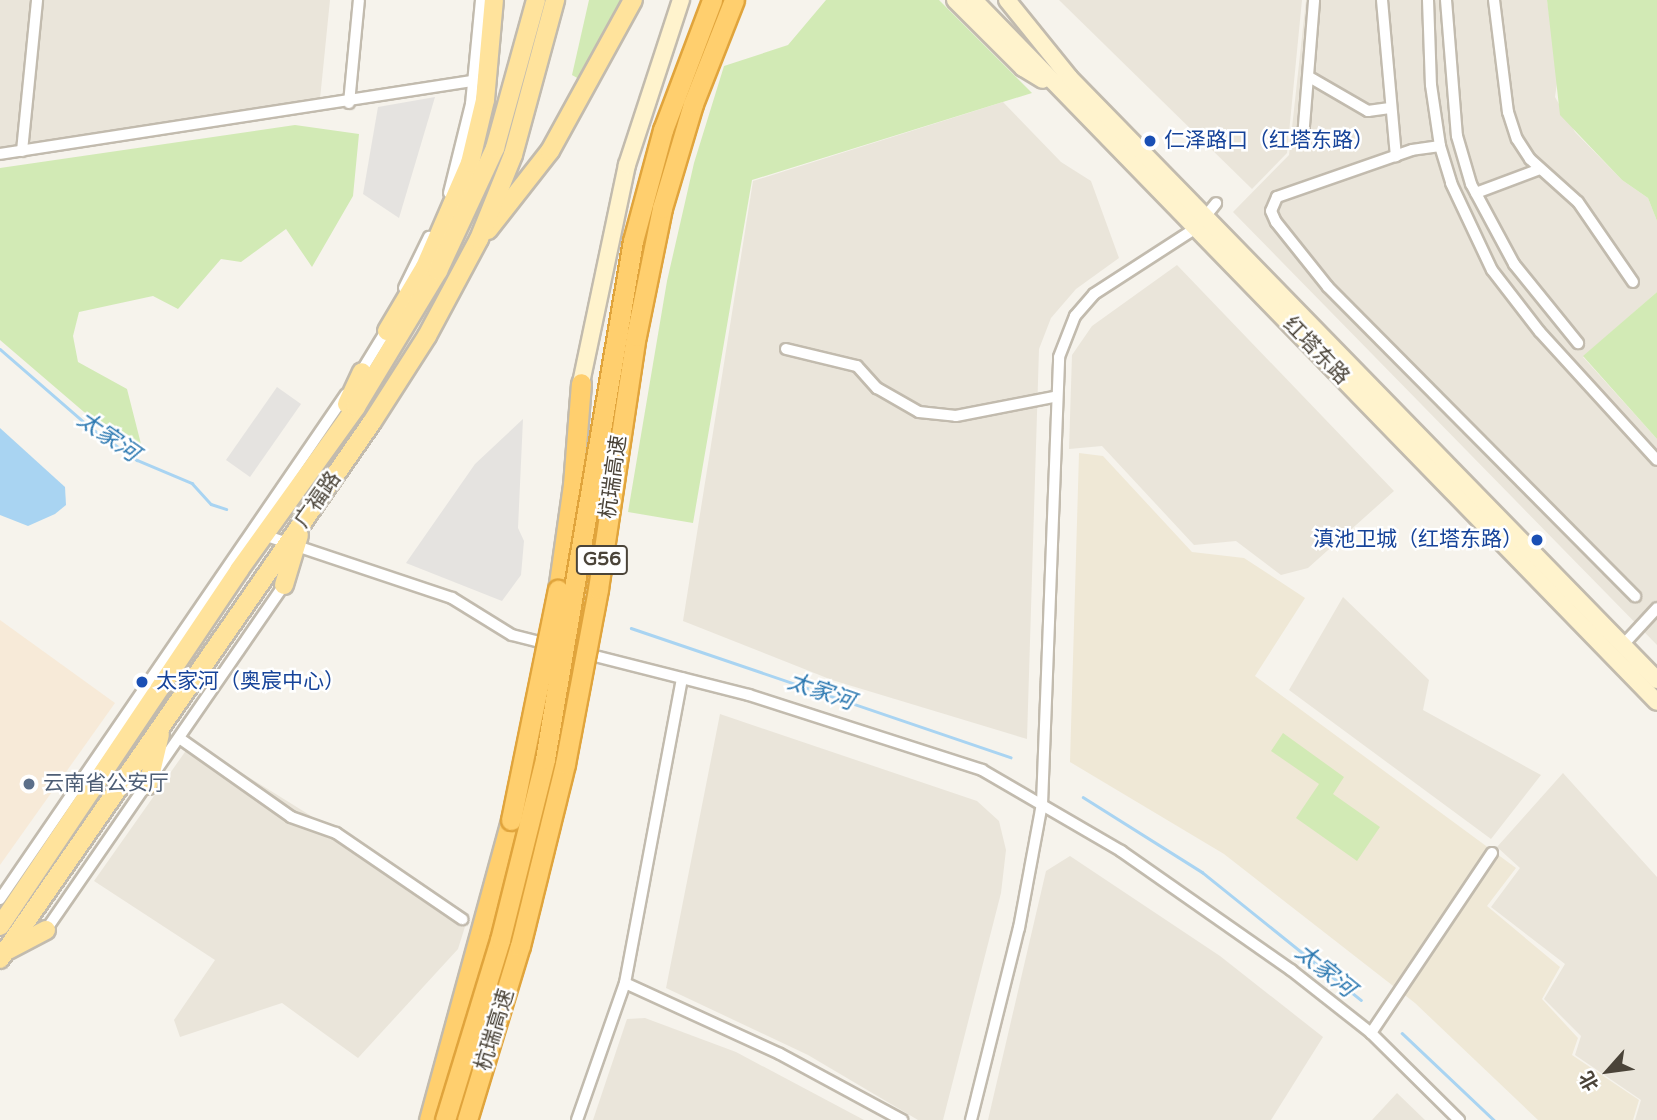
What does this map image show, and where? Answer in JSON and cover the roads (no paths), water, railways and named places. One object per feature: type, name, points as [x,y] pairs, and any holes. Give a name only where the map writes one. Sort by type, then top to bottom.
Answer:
[{"type":"highway","name":"杭瑞高速","points":[[445,1120],[500,940],[545,760],[639,216],[674,97],[712,0]]},
{"type":"highway","name":"杭瑞高速","points":[[467,1120],[520,946],[565,764],[598,589],[636,336],[662,208],[693,104],[734,0]]},
{"type":"highway","points":[[429,1120],[507,839],[558,590],[573,485],[581,383]]},
{"type":"main road","points":[[387,331],[425,267],[461,190],[482,113],[494,0]]},
{"type":"main road","name":"广福路","points":[[0,926],[239,570],[337,434],[410,320],[478,193],[507,113],[536,0]]},
{"type":"main road","name":"广福路","points":[[2,955],[162,723],[292,544],[303,520],[427,336],[479,239],[526,118],[555,0]]},
{"type":"main road","points":[[479,239],[550,151],[633,0]]},
{"type":"main road","points":[[581,383],[614,217],[644,106],[681,0]]},
{"type":"main road","points":[[954,0],[1023,68],[1054,85]]},
{"type":"main road","name":"红塔东路","points":[[974,0],[1054,85],[1206,216],[1657,702]]},
{"type":"main road","name":"红塔东路","points":[[1007,0],[1070,78],[1657,680]]},
{"type":"main road","points":[[337,434],[362,372]]},
{"type":"main road","points":[[284,585],[292,544]]},
{"type":"main road","points":[[188,626],[239,570]]},
{"type":"main road","points":[[148,785],[162,723]]},
{"type":"main road","points":[[2,955],[46,930]]},
{"type":"street","points":[[22,151],[37,0]]},
{"type":"street","points":[[349,103],[359,0]]},
{"type":"street","points":[[0,899],[362,372],[387,331],[451,187],[473,81],[481,0]]},
{"type":"street","points":[[1303,138],[1311,78],[1314,0]]},
{"type":"street","points":[[1382,0],[1395,156]]},
{"type":"street","points":[[1428,0],[1431,85],[1440,146],[1451,183],[1492,270],[1540,332],[1657,460]]},
{"type":"street","points":[[1446,0],[1457,136],[1476,193],[1514,264],[1578,343]]},
{"type":"street","points":[[1494,0],[1508,112],[1517,139],[1540,169],[1578,202],[1633,282]]},
{"type":"street","points":[[1311,78],[1368,111],[1390,108]]},
{"type":"street","points":[[0,154],[349,103],[473,81]]},
{"type":"street","points":[[1440,146],[1395,156],[1277,197],[1271,211],[1276,222],[1328,288],[1635,596]]},
{"type":"street","points":[[1476,193],[1540,169]]},
{"type":"street","points":[[971,1120],[1019,928],[1042,804],[1054,397],[1059,357],[1075,316],[1094,294],[1206,216]]},
{"type":"street","points":[[786,349],[857,366],[877,388],[919,412],[956,416],[1054,397]]},
{"type":"street","points":[[264,535],[452,598],[512,635],[791,707],[965,764],[1042,804],[1170,883],[1371,1033],[1459,1120]]},
{"type":"street","points":[[46,930],[181,740],[284,585]]},
{"type":"street","points":[[1623,645],[1657,608]]},
{"type":"street","points":[[577,1120],[625,983],[682,678]]},
{"type":"street","points":[[181,740],[291,817],[336,833],[462,919]]},
{"type":"street","points":[[1371,1033],[1492,853]]},
{"type":"street","points":[[625,983],[780,1054],[902,1120]]},
{"type":"water","points":[[0,428],[65,487],[66,505],[55,514],[28,526],[0,515]]},
{"type":"waterway","name":"太家河","points":[[0,349],[91,428],[137,460],[192,483],[211,504],[226,509]]},
{"type":"waterway","name":"太家河","points":[[631,628],[1011,757]]},
{"type":"waterway","name":"太家河","points":[[1083,797],[1202,872],[1361,1000]]},
{"type":"waterway","name":"太家河","points":[[1402,1033],[1494,1120]]},
{"type":"place","name":"仁泽路口（红塔东路）","points":[[1150,141]]},
{"type":"place","name":"滇池卫城（红塔东路）","points":[[1537,540]]},
{"type":"place","name":"太家河（奥宸中心）","points":[[142,682]]},
{"type":"place","name":"云南省公安厅","points":[[29,784]]}]
